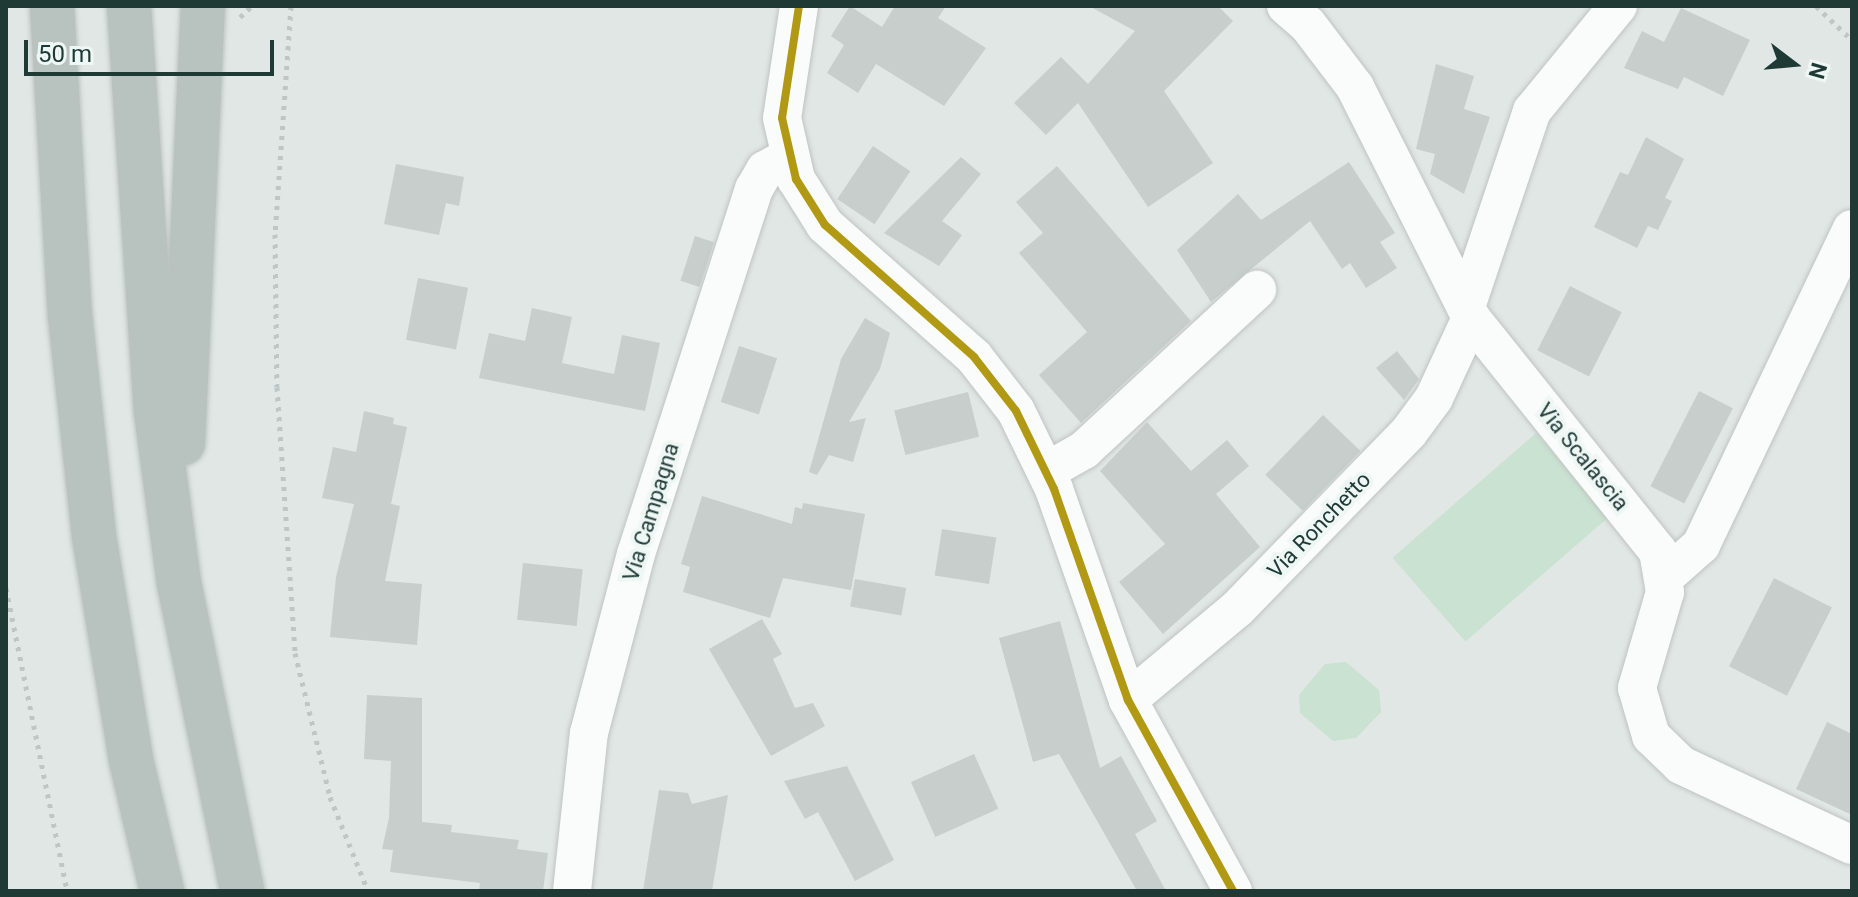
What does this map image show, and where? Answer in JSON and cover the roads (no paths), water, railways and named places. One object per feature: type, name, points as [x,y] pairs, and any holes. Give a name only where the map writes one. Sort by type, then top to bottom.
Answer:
[{"type":"highway","points":[[52,6],[70,315],[94,536],[131,760],[162,891]]},
{"type":"highway","points":[[129,6],[156,411],[179,583],[242,891]]},
{"type":"highway","points":[[179,583],[203,6]]},
{"type":"street","points":[[799,6],[783,103],[788,157],[825,225],[937,321],[998,384],[1047,471],[1128,700],[1233,891]]},
{"type":"street","name":"Via Scalascia","points":[[1286,6],[1308,25],[1355,87],[1468,312],[1643,530],[1658,551],[1666,576]]},
{"type":"street","name":"Via Ronchetto","points":[[1128,700],[1238,608],[1409,432],[1439,390],[1468,312],[1532,111],[1618,6]]},
{"type":"street","name":"Via Campagna","points":[[572,891],[589,733],[636,554],[754,189],[765,170],[788,157]]},
{"type":"street","points":[[1852,229],[1701,545],[1666,576],[1637,688],[1651,736],[1681,765],[1852,845]]},
{"type":"street","points":[[1047,471],[1084,450],[1257,290]]}]
